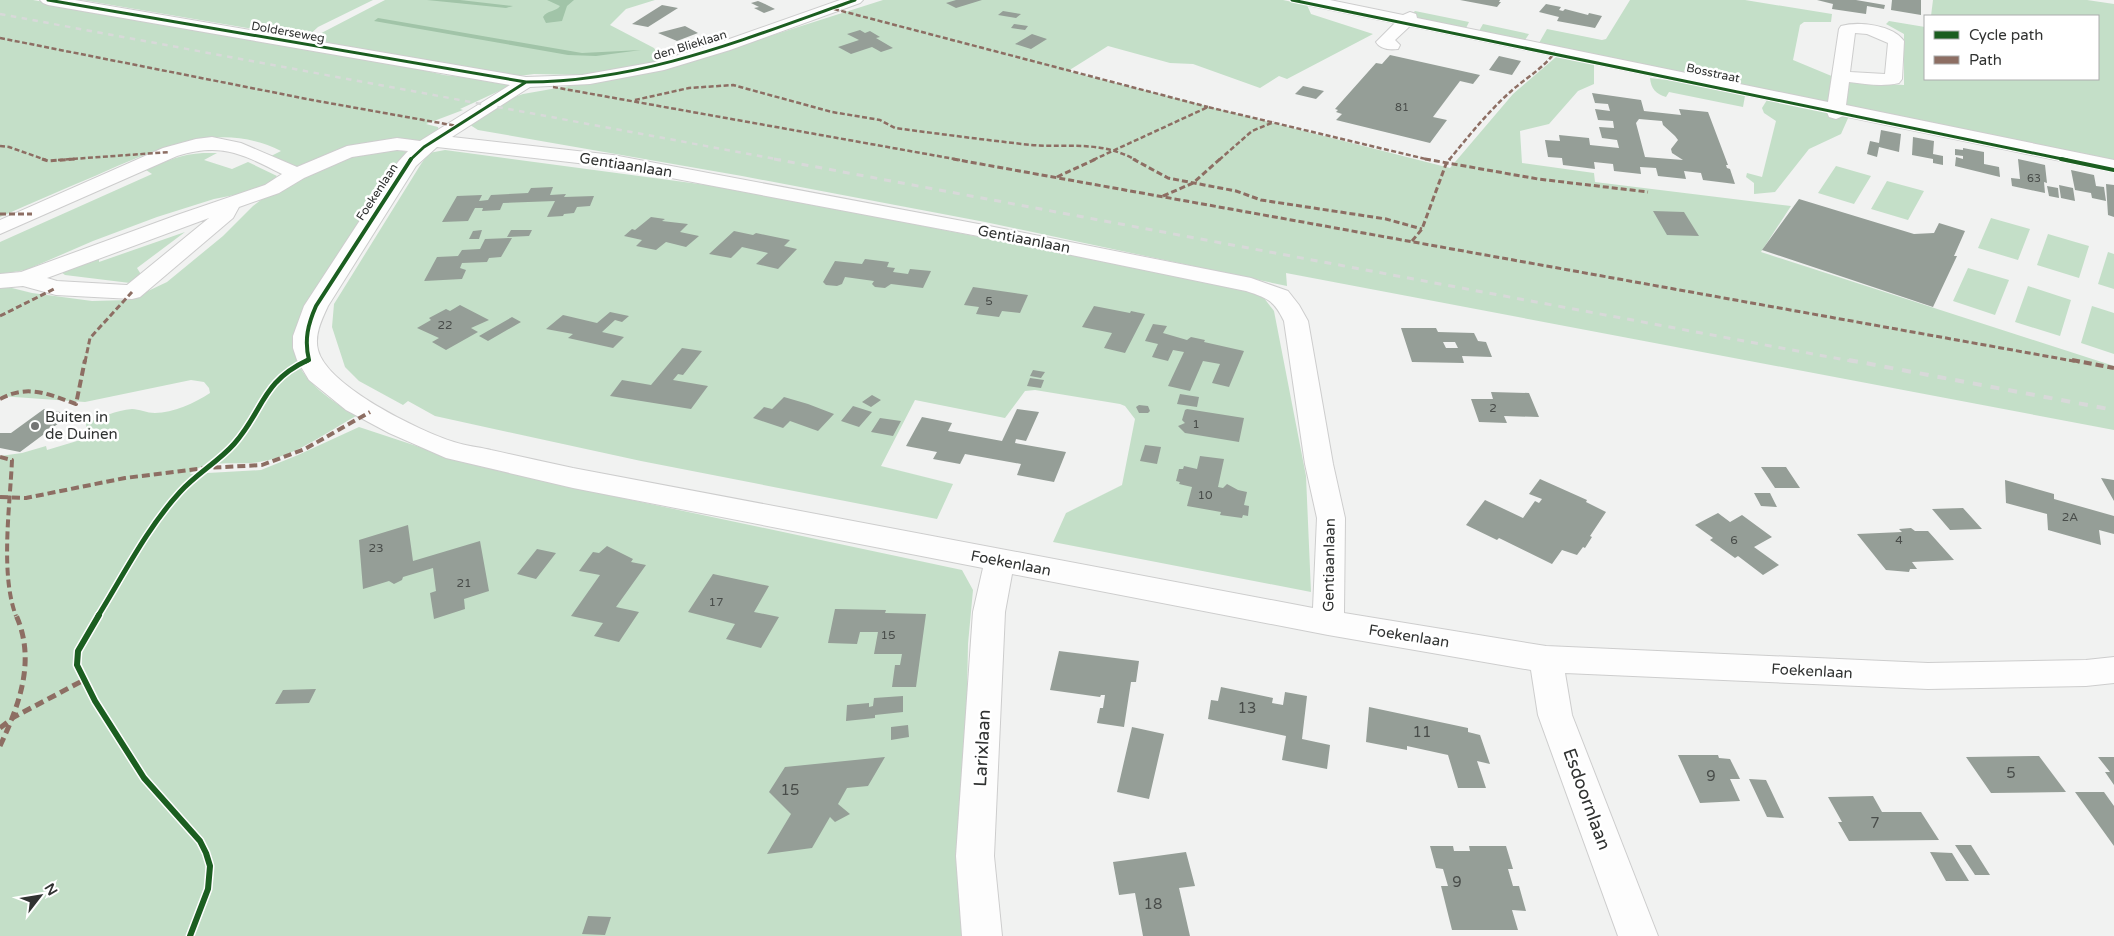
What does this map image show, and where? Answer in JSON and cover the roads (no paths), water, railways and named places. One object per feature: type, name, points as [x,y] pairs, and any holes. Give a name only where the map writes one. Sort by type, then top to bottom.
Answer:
[{"type":"street","name":"Dolderseweg","points":[[48,0],[526,82]]},
{"type":"street","name":"den Blieklaan","points":[[526,82],[589,80],[635,72],[686,58],[855,0]]},
{"type":"street","name":"Bosstraat","points":[[1307,0],[1408,19],[1837,111],[2114,166]]},
{"type":"street","points":[[1392,45],[1384,42],[1408,19]]},
{"type":"street","points":[[1837,111],[1842,76]]},
{"type":"street","name":"Foekenlaan","points":[[526,82],[429,144],[408,162],[310,318],[306,336],[305,348],[308,360],[318,374],[355,404],[398,427],[446,449],[572,478],[1000,561],[1328,623],[1546,659],[1928,676],[2086,673],[2114,670]]},
{"type":"street","points":[[0,228],[170,152],[211,142],[241,148],[297,174]]},
{"type":"street","name":"Gentiaanlaan","points":[[24,279],[184,219],[272,189],[297,174],[346,152],[397,144],[429,144],[613,161],[1008,236],[1251,285],[1276,293],[1287,301],[1296,321],[1319,464],[1332,518],[1328,623]]},
{"type":"street","points":[[0,281],[24,279],[56,288],[132,292],[226,214],[231,204]]},
{"type":"street","name":"Larixlaan","points":[[982,936],[975,856],[989,612],[1000,561]]},
{"type":"street","name":"Esdoornlaan","points":[[1546,659],[1555,715],[1638,936]]},
{"type":"railway","points":[[0,14],[781,160]]},
{"type":"railway","points":[[774,159],[1856,362]]},
{"type":"railway","points":[[1849,360],[2114,410]]},
{"type":"place","name":"Buiten in de Duinen","points":[[35,426]]}]
